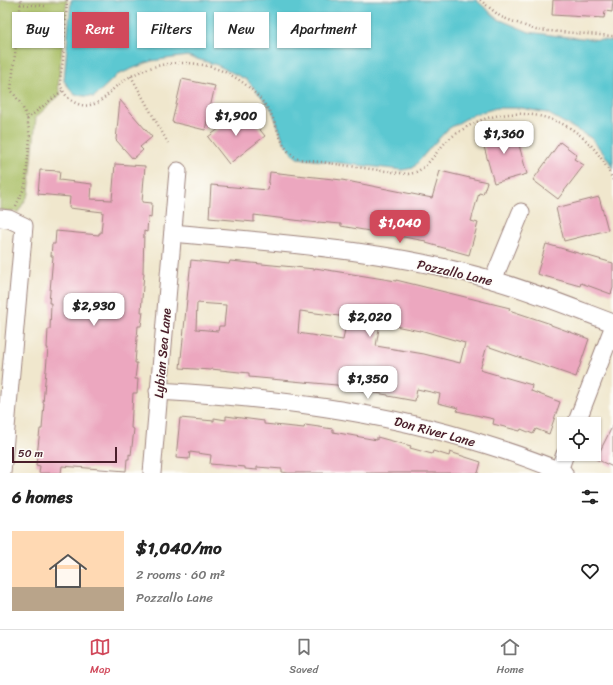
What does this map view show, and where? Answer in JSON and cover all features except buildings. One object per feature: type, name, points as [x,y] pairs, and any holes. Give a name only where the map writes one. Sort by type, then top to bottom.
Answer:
[{"type":"street","name":"Lybian Sea Lane","points":[[152,473],[178,170]]},
{"type":"street","points":[[493,280],[521,212]]},
{"type":"street","points":[[0,218],[9,219],[24,226],[6,349],[2,473]]},
{"type":"street","name":"Pozzallo Lane","points":[[173,233],[337,249],[389,257],[493,280],[613,323]]},
{"type":"street","points":[[579,417],[613,328]]},
{"type":"street","name":"Don River Lane","points":[[158,391],[209,394],[299,403],[372,415],[460,436],[509,452],[560,472]]},
{"type":"street","points":[[560,472],[563,461]]},
{"type":"path","points":[[15,208],[25,186],[30,138],[27,119],[21,104],[11,90],[21,0]]},
{"type":"path","points":[[67,0],[61,84],[68,98],[81,105],[89,106],[98,102],[120,83],[131,76],[153,67],[170,64],[198,64],[220,70],[248,86],[269,110],[284,148],[293,157],[299,159],[407,174],[415,173],[424,168],[448,140],[461,130],[482,119],[504,114],[517,114],[553,120],[582,137],[598,154],[613,180]]},
{"type":"path","points":[[480,0],[501,17],[536,30],[613,36]]},
{"type":"path","points":[[20,4],[45,6]]},
{"type":"path","points":[[131,76],[168,143]]},
{"type":"path","points":[[27,119],[63,90]]},
{"type":"green space","points":[[0,0],[67,0],[64,29],[64,12],[12,12],[12,48],[62,48],[58,87],[61,94],[36,117],[29,194],[18,212],[0,210]]},
{"type":"water","points":[[71,0],[476,0],[498,19],[529,32],[613,41],[613,169],[608,159],[591,138],[547,113],[522,108],[496,108],[472,115],[448,129],[413,168],[402,170],[297,158],[284,142],[272,110],[247,80],[217,65],[187,56],[151,61],[117,75],[94,97],[75,95],[64,81]]}]
